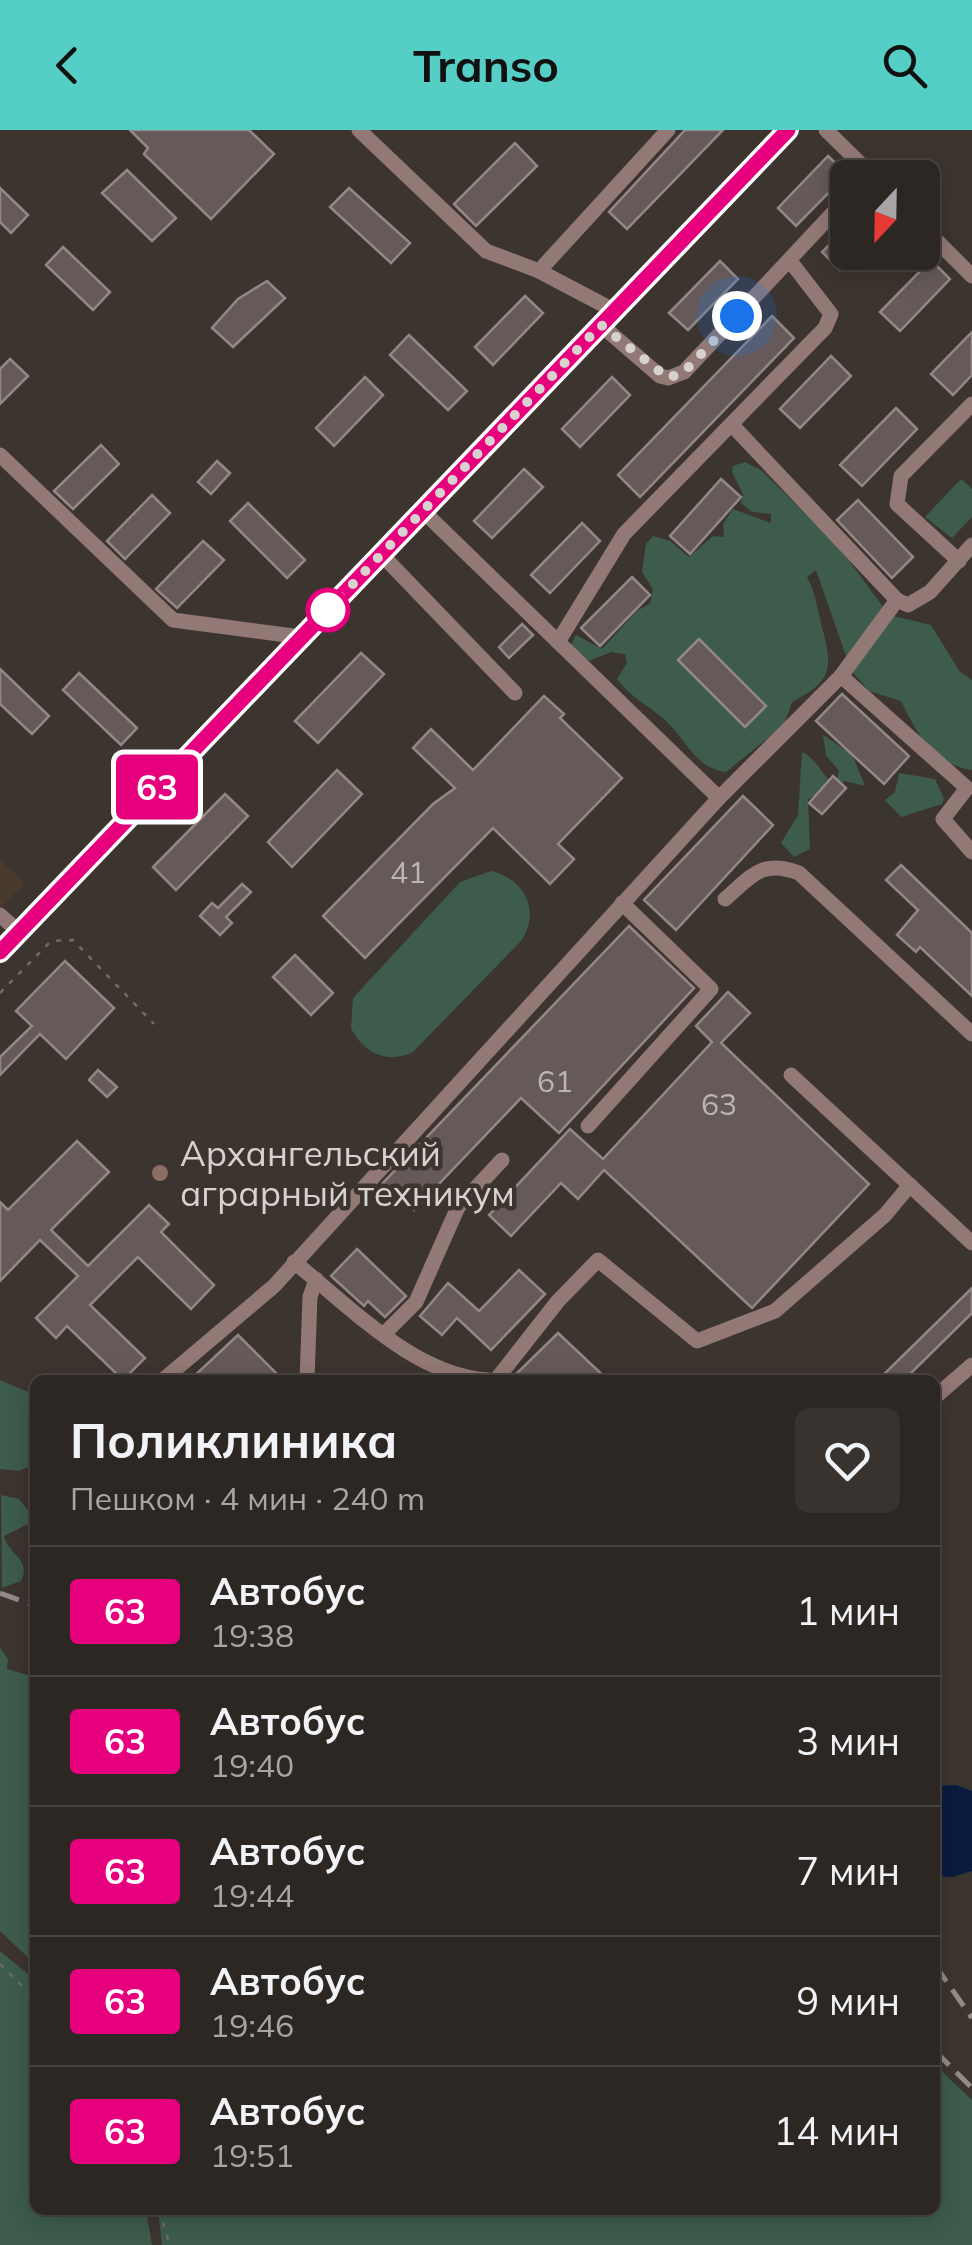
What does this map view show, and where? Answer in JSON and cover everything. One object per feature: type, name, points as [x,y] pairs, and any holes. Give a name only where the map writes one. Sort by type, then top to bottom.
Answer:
[{"type":"street","points":[[359,130],[486,251],[539,271],[615,312]]},
{"type":"street","points":[[539,271],[668,130]]},
{"type":"street","points":[[0,952],[788,130]]},
{"type":"street","points":[[826,130],[855,160]]},
{"type":"street","points":[[601,325],[668,378],[684,372],[830,216]]},
{"type":"street","points":[[940,244],[972,276]]},
{"type":"street","points":[[558,642],[624,534],[825,328],[831,314],[790,261]]},
{"type":"street","points":[[959,561],[897,504],[896,492],[901,476],[972,404]]},
{"type":"street","points":[[732,425],[897,600],[908,605],[930,592],[972,545]]},
{"type":"street","points":[[0,455],[173,620],[302,637]]},
{"type":"street","points":[[423,511],[719,798]]},
{"type":"street","points":[[381,554],[515,693]]},
{"type":"street","points":[[169,1375],[274,1286],[719,798],[840,676],[897,600]]},
{"type":"street","points":[[840,676],[967,788],[943,819],[972,852]]},
{"type":"street","points":[[725,899],[758,871],[777,865],[799,873],[972,1034]]},
{"type":"street","points":[[588,1126],[711,989],[622,903]]},
{"type":"street","points":[[0,914],[19,932]]},
{"type":"street","points":[[791,1075],[972,1243]]},
{"type":"street","points":[[385,1333],[416,1302],[458,1206],[502,1160]]},
{"type":"street","points":[[496,1375],[598,1260],[697,1341],[774,1311],[885,1215],[910,1185]]},
{"type":"street","points":[[294,1262],[414,1356],[462,1375]]},
{"type":"street","points":[[308,1375],[310,1297],[316,1279]]},
{"type":"street","points":[[940,1393],[972,1364]]},
{"type":"path","points":[[0,993],[51,941],[73,940],[154,1024]]},
{"type":"path","points":[[0,1964],[30,1994]]},
{"type":"path","points":[[161,2215],[170,2245]]},
{"type":"shaded area","points":[[0,860],[25,883],[0,909]]},
{"type":"green space","points":[[745,462],[761,470],[839,547],[889,615],[931,625],[960,672],[972,680],[972,770],[936,754],[901,701],[869,691],[851,670],[816,570],[807,577],[826,645],[826,674],[814,689],[792,702],[784,725],[726,772],[699,759],[665,720],[622,686],[617,679],[627,663],[625,654],[611,652],[589,661],[570,647],[576,635],[602,649],[637,611],[650,603],[653,589],[642,572],[646,544],[653,536],[670,541],[689,557],[713,536],[724,537],[723,524],[733,509],[771,523],[771,514],[752,512],[741,503],[743,494],[732,472],[733,466]]},
{"type":"green space","points":[[961,479],[972,489],[972,517],[952,538],[925,517]]},
{"type":"green space","points":[[823,735],[852,754],[865,786],[845,781],[808,799],[810,849],[794,857],[781,843],[798,815],[802,752],[836,784],[839,771],[826,755]]},
{"type":"green space","points":[[899,773],[935,779],[944,799],[942,804],[901,817],[885,800],[895,792]]},
{"type":"green space","points":[[491,871],[513,881],[526,898],[530,919],[521,941],[413,1052],[385,1057],[369,1050],[351,1028],[353,998],[460,882]]},
{"type":"green space","points":[[0,1380],[30,1393],[30,1466],[19,1471],[0,1469]]},
{"type":"green space","points":[[1,1495],[19,1499],[30,1513],[30,1523],[4,1536],[22,1562],[24,1574],[21,1581],[2,1588]]},
{"type":"green space","points":[[0,1648],[8,1659],[7,1669],[30,1676],[30,1959],[0,1931]]},
{"type":"green space","points":[[0,1951],[30,1976],[30,2215],[147,2215],[152,2245],[0,2245]]},
{"type":"green space","points":[[940,2070],[972,2100],[972,2245],[162,2245],[159,2215],[940,2215]]},
{"type":"water","points":[[957,1785],[972,1791],[972,1871],[952,1877],[940,1876],[940,1786]]},
{"type":"building","points":[[130,130],[249,130],[274,154],[211,219],[144,154],[148,148]]},
{"type":"building","points":[[685,130],[723,130],[627,229],[609,212]]},
{"type":"building","points":[[515,143],[537,166],[476,226],[454,204]]},
{"type":"building","points":[[828,156],[832,160],[830,191],[796,226],[778,208]]},
{"type":"building","points":[[127,170],[176,218],[152,241],[102,193]]},
{"type":"building","points":[[0,188],[28,215],[11,233],[0,222]]},
{"type":"building","points":[[349,188],[410,243],[391,263],[330,207]]},
{"type":"building","points":[[830,244],[830,260],[822,252]]},
{"type":"building","points":[[63,247],[110,292],[93,310],[46,265]]},
{"type":"building","points":[[720,261],[738,279],[688,330],[669,313]]},
{"type":"building","points":[[940,269],[950,279],[900,331],[880,312],[921,270]]},
{"type":"building","points":[[267,281],[285,298],[233,347],[212,328],[238,299]]},
{"type":"building","points":[[525,296],[543,313],[493,365],[475,347]]},
{"type":"building","points":[[772,316],[794,338],[640,497],[618,475]]},
{"type":"building","points":[[972,332],[972,375],[953,395],[931,374]]},
{"type":"building","points":[[409,335],[467,391],[448,410],[390,355]]},
{"type":"building","points":[[831,356],[851,376],[800,428],[780,409]]},
{"type":"building","points":[[10,359],[28,376],[0,404],[0,369]]},
{"type":"building","points":[[365,377],[383,395],[334,446],[316,428]]},
{"type":"building","points":[[612,377],[630,395],[580,447],[562,429]]},
{"type":"building","points":[[896,408],[917,429],[862,486],[840,465]]},
{"type":"building","points":[[101,445],[119,464],[73,509],[54,491]]},
{"type":"building","points":[[217,461],[230,473],[211,494],[198,482]]},
{"type":"building","points":[[524,469],[543,487],[492,538],[474,521]]},
{"type":"building","points":[[721,479],[741,497],[690,554],[670,536]]},
{"type":"building","points":[[152,495],[170,513],[125,559],[107,541]]},
{"type":"building","points":[[858,500],[913,557],[892,578],[837,520]]},
{"type":"building","points":[[248,503],[305,560],[287,578],[230,521]]},
{"type":"building","points":[[582,523],[600,541],[550,593],[531,575]]},
{"type":"building","points":[[203,541],[224,560],[177,608],[156,589]]},
{"type":"building","points":[[632,577],[650,595],[600,646],[581,628]]},
{"type":"building","points":[[522,624],[533,635],[509,658],[499,647]]},
{"type":"building","points":[[699,639],[766,706],[745,727],[678,660]]},
{"type":"building","points":[[361,653],[384,674],[318,743],[295,721]]},
{"type":"building","points":[[0,669],[49,716],[32,734],[0,704]]},
{"type":"building","points":[[79,673],[137,728],[121,745],[63,690]]},
{"type":"building","points":[[842,694],[909,756],[884,784],[816,721]]},
{"type":"building","points":[[544,696],[564,714],[560,718],[622,778],[558,844],[574,859],[550,884],[493,828],[365,958],[323,916],[433,804],[455,788],[413,748],[431,729],[473,770]]},
{"type":"building","points":[[337,770],[362,794],[292,867],[268,842]]},
{"type":"building","points":[[833,776],[846,788],[822,814],[809,803]]},
{"type":"building","points":[[225,794],[248,816],[176,890],[153,867]]},
{"type":"building","points":[[743,796],[773,825],[676,930],[644,900]]},
{"type":"building","points":[[901,865],[972,933],[972,996],[920,947],[916,952],[897,935],[918,910],[886,880]]},
{"type":"building","points":[[242,884],[251,892],[226,917],[232,923],[220,935],[200,916],[212,903],[218,908]]},
{"type":"building","points":[[629,926],[694,988],[559,1133],[521,1098],[414,1210],[383,1183]]},
{"type":"building","points":[[295,955],[333,993],[311,1015],[273,977]]},
{"type":"building","points":[[65,961],[114,1008],[66,1059],[40,1034],[0,1075],[0,1057],[32,1026],[16,1011]]},
{"type":"building","points":[[728,992],[750,1013],[721,1043],[869,1184],[752,1308],[604,1170],[578,1199],[561,1183],[511,1236],[489,1215],[570,1129],[603,1159],[712,1042],[696,1026]]},
{"type":"building","points":[[98,1070],[117,1087],[107,1097],[89,1080]]},
{"type":"building","points":[[77,1141],[109,1172],[51,1230],[88,1266],[149,1205],[169,1224],[161,1232],[214,1285],[191,1309],[138,1257],[90,1305],[145,1358],[128,1375],[118,1375],[67,1326],[56,1338],[36,1318],[78,1276],[40,1240],[0,1281],[0,1202],[8,1210]]},
{"type":"building","points":[[357,1249],[406,1296],[385,1317],[368,1301],[364,1306],[331,1276]]},
{"type":"building","points":[[519,1270],[545,1294],[491,1350],[457,1318],[442,1335],[420,1316],[448,1283],[479,1311]]},
{"type":"building","points":[[972,1288],[972,1313],[909,1375],[883,1375]]},
{"type":"building","points":[[558,1333],[603,1375],[515,1375]]},
{"type":"building","points":[[238,1335],[278,1375],[195,1375]]},
{"type":"railway","points":[[0,1593],[30,1604]]},
{"type":"railway","points":[[940,1972],[972,2018]]},
{"type":"railway","points":[[940,2056],[972,2088]]},
{"type":"bus line","name":"63","points":[[0,952],[788,130]]},
{"type":"place","name":"Архангельский аграрный техникум","points":[[160,1173]]},
{"type":"route","points":[[328,610],[601,325],[660,376],[668,378],[684,372],[737,316]]}]
